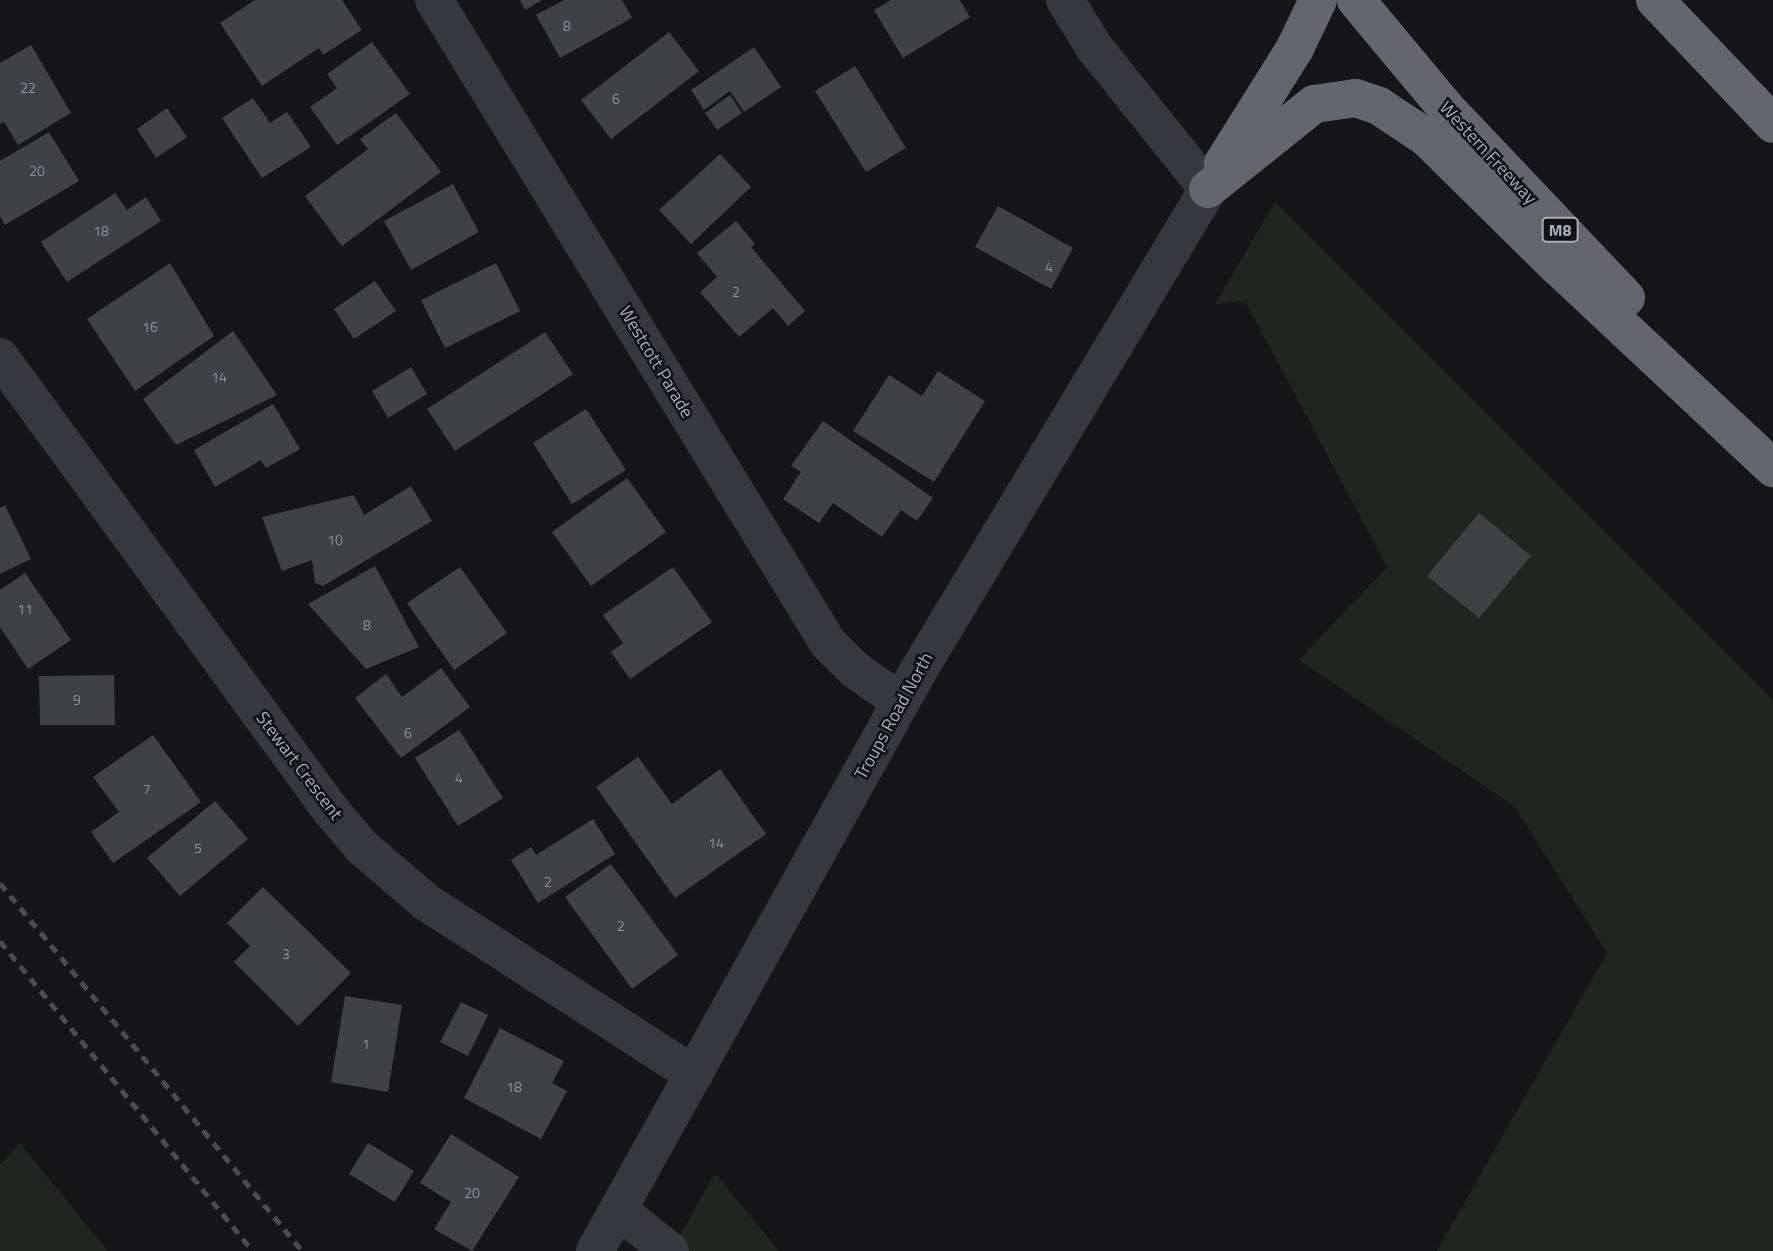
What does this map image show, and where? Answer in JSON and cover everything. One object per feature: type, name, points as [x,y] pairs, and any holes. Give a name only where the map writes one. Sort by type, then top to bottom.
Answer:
[{"type":"highway","points":[[1208,189],[1295,48],[1318,0]]},
{"type":"highway","name":"Western Freeway","points":[[1356,0],[1513,180],[1773,452]]},
{"type":"highway","points":[[1655,0],[1773,124]]},
{"type":"highway","points":[[1208,189],[1314,104],[1356,97],[1379,106],[1437,147],[1557,266],[1773,468]]},
{"type":"street","name":"Westcott Parade","points":[[434,0],[828,643],[853,669],[901,702]]},
{"type":"street","points":[[1065,0],[1094,47],[1208,189]]},
{"type":"street","name":"Troups Road North","points":[[595,1251],[901,702],[1208,189]]},
{"type":"street","name":"Stewart Crescent","points":[[0,357],[320,797],[362,846],[426,902],[694,1075]]},
{"type":"street","points":[[618,1210],[670,1251]]},
{"type":"shaded area","points":[[1275,202],[1773,700],[1773,1251],[1437,1251],[1607,953],[1515,807],[1299,660],[1387,567],[1245,301],[1215,304]]},
{"type":"shaded area","points":[[20,1143],[108,1251],[0,1251],[0,1165]]},
{"type":"shaded area","points":[[715,1173],[779,1251],[671,1251]]},
{"type":"building","points":[[255,0],[342,0],[362,30],[323,55],[319,48],[262,86],[220,23]]},
{"type":"building","points":[[520,0],[542,0],[525,10]]},
{"type":"building","points":[[564,0],[622,0],[632,18],[560,58],[536,15]]},
{"type":"building","points":[[891,0],[960,0],[970,17],[903,58],[874,10]]},
{"type":"building","points":[[669,32],[699,71],[611,139],[581,100]]},
{"type":"building","points":[[372,42],[410,94],[337,145],[310,107],[337,88],[327,74]]},
{"type":"building","points":[[31,45],[71,113],[18,145],[4,122],[0,124],[0,63]]},
{"type":"building","points":[[754,47],[781,87],[744,112],[730,91],[704,110],[691,90]]},
{"type":"building","points":[[855,66],[906,148],[866,172],[815,91]]},
{"type":"building","points":[[730,95],[742,113],[717,130],[705,113]]},
{"type":"building","points":[[253,98],[270,123],[287,112],[311,147],[262,178],[222,118]]},
{"type":"building","points":[[167,108],[187,137],[156,158],[137,129]]},
{"type":"building","points":[[396,113],[441,172],[342,246],[305,196],[368,149],[360,139]]},
{"type":"building","points":[[49,132],[79,181],[5,225],[0,216],[0,161]]},
{"type":"building","points":[[720,154],[751,187],[691,244],[659,210]]},
{"type":"building","points":[[453,184],[479,232],[411,270],[384,221]]},
{"type":"building","points":[[115,193],[127,210],[146,197],[161,221],[67,282],[41,242]]},
{"type":"building","points":[[998,206],[1073,248],[1051,289],[975,247]]},
{"type":"building","points":[[736,221],[755,244],[751,247],[805,311],[788,326],[773,308],[739,337],[700,292],[717,277],[697,253]]},
{"type":"building","points":[[170,263],[214,336],[135,391],[87,319]]},
{"type":"building","points":[[496,263],[520,311],[445,348],[421,300]]},
{"type":"building","points":[[375,281],[396,311],[354,339],[334,309]]},
{"type":"building","points":[[233,331],[277,395],[176,445],[143,399]]},
{"type":"building","points":[[545,332],[573,374],[455,451],[427,409]]},
{"type":"building","points":[[411,367],[427,394],[388,418],[372,391]]},
{"type":"building","points":[[938,371],[985,401],[934,482],[853,431],[889,375],[922,396]]},
{"type":"building","points":[[273,404],[300,449],[266,468],[261,460],[215,487],[194,450]]},
{"type":"building","points":[[586,409],[626,470],[572,504],[533,443]]},
{"type":"building","points":[[823,421],[933,498],[917,521],[901,510],[882,537],[833,503],[819,523],[783,499],[801,472],[791,466]]},
{"type":"building","points":[[627,478],[666,532],[591,586],[552,532]]},
{"type":"building","points":[[411,486],[432,521],[323,586],[315,583],[312,560],[282,571],[262,517],[354,495],[364,515]]},
{"type":"building","points":[[5,505],[31,559],[0,574],[0,508]]},
{"type":"building","points":[[1479,513],[1531,556],[1479,618],[1427,576]]},
{"type":"building","points":[[375,566],[419,647],[366,669],[308,604]]},
{"type":"building","points":[[460,567],[507,633],[454,670],[407,603]]},
{"type":"building","points":[[673,567],[712,622],[630,679],[611,652],[623,643],[603,615]]},
{"type":"building","points":[[25,573],[71,640],[28,669],[0,627],[0,590]]},
{"type":"building","points":[[441,668],[470,707],[401,758],[355,698],[386,674],[402,697]]},
{"type":"building","points":[[114,675],[115,725],[40,725],[39,676]]},
{"type":"building","points":[[459,730],[503,798],[458,826],[415,758]]},
{"type":"building","points":[[153,735],[201,802],[113,863],[91,832],[119,812],[93,777]]},
{"type":"building","points":[[638,757],[672,804],[720,769],[766,834],[675,898],[596,787]]},
{"type":"building","points":[[215,801],[248,839],[180,896],[147,858]]},
{"type":"building","points":[[593,819],[615,854],[538,903],[511,860],[531,847],[536,855]]},
{"type":"building","points":[[611,864],[678,955],[632,989],[565,897]]},
{"type":"building","points":[[263,887],[351,973],[298,1026],[234,962],[250,946],[227,923]]},
{"type":"building","points":[[345,996],[402,1005],[388,1092],[331,1082]]},
{"type":"building","points":[[461,1002],[488,1015],[468,1056],[440,1042]]},
{"type":"building","points":[[500,1028],[564,1061],[552,1083],[567,1091],[541,1139],[464,1098]]},
{"type":"building","points":[[451,1134],[519,1177],[472,1251],[434,1229],[451,1202],[420,1183]]},
{"type":"building","points":[[368,1143],[414,1171],[395,1202],[349,1174]]},
{"type":"railway","points":[[0,883],[302,1251]]},
{"type":"railway","points":[[0,941],[253,1251]]}]
